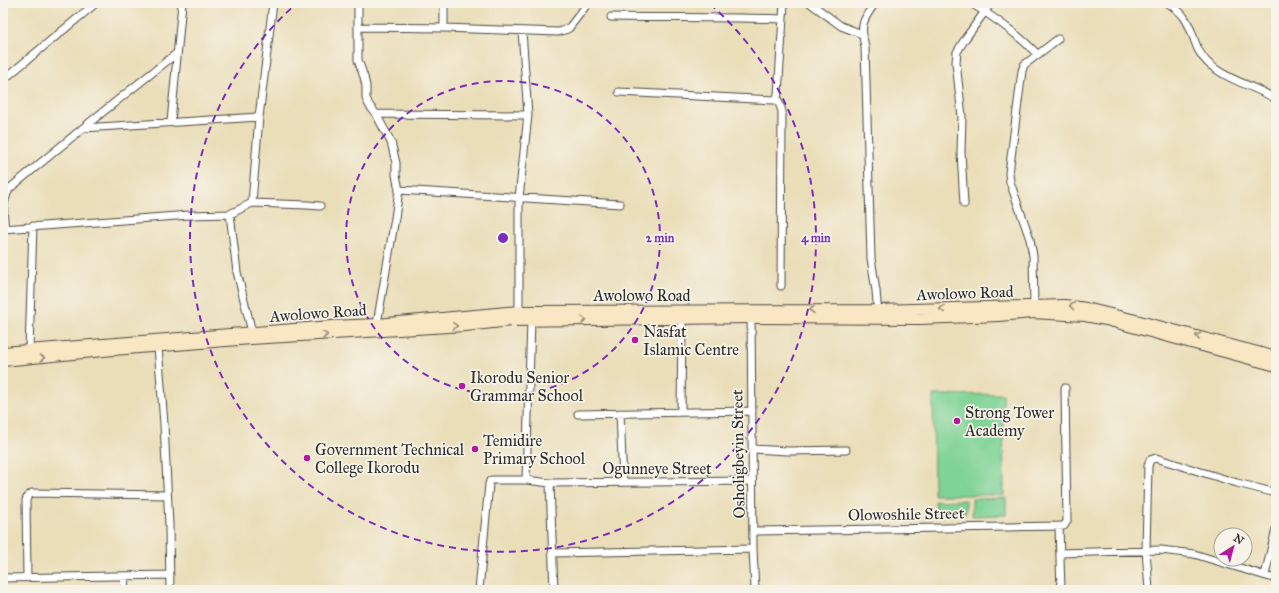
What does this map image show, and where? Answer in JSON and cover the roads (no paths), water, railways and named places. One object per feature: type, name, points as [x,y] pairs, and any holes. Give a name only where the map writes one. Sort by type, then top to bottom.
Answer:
[{"type":"main road","name":"Awolowo Road","points":[[3,352],[332,326],[377,324],[519,311],[878,314],[1065,305],[1086,308],[1186,332],[1276,357]]},
{"type":"main road","name":"Awolowo Road","points":[[878,314],[920,319],[999,316],[1032,313],[1085,316],[1106,320],[1276,366]]},
{"type":"main road","name":"Awolowo Road","points":[[3,361],[113,350],[265,338],[531,321],[682,320],[751,314]]},
{"type":"street","points":[[3,80],[96,3]]},
{"type":"street","points":[[171,122],[182,3]]},
{"type":"street","points":[[252,203],[259,117],[273,3]]},
{"type":"street","points":[[358,3],[358,60],[366,86],[366,98],[391,142],[396,162],[396,175],[399,190],[377,324]]},
{"type":"street","points":[[444,3],[444,28]]},
{"type":"street","points":[[358,27],[558,32],[569,28],[588,3]]},
{"type":"street","points":[[781,286],[782,111],[777,98],[784,3]]},
{"type":"street","points":[[810,3],[841,26],[862,34]]},
{"type":"street","points":[[875,3],[866,16],[862,26],[862,34],[865,47],[871,258],[878,314]]},
{"type":"street","points":[[971,3],[997,20],[1024,41],[1037,54]]},
{"type":"street","points":[[964,204],[961,152],[962,117],[956,62],[958,52],[984,11],[991,3]]},
{"type":"street","points":[[1168,3],[1184,15],[1190,27],[1194,42],[1200,54],[1208,63],[1218,71],[1276,99]]},
{"type":"street","points":[[611,17],[782,19]]},
{"type":"street","points":[[519,311],[519,198],[528,115],[522,31]]},
{"type":"street","points":[[1034,306],[1033,256],[1030,239],[1010,182],[1009,173],[1022,70],[1024,65],[1037,54],[1058,40]]},
{"type":"street","points":[[177,53],[9,189],[3,208],[4,229],[230,214],[252,203],[320,206]]},
{"type":"street","points":[[619,92],[774,100],[777,98]]},
{"type":"street","points":[[376,114],[528,115]]},
{"type":"street","points":[[83,128],[259,117]]},
{"type":"street","points":[[399,190],[620,204]]},
{"type":"street","points":[[230,214],[237,272],[252,332]]},
{"type":"street","points":[[29,350],[33,226]]},
{"type":"street","name":"Osholigbeyin Street","points":[[751,314],[752,481],[755,590]]},
{"type":"street","points":[[681,412],[682,320]]},
{"type":"street","points":[[526,480],[531,321]]},
{"type":"street","points":[[158,347],[164,424],[169,525],[170,590]]},
{"type":"street","points":[[1061,590],[1059,526],[1064,526],[1067,521],[1065,388]]},
{"type":"street","points":[[578,414],[752,411]]},
{"type":"street","points":[[620,413],[623,482]]},
{"type":"street","points":[[752,449],[788,451],[846,450]]},
{"type":"street","points":[[1149,590],[1146,550],[1148,466],[1150,460],[1156,458],[1237,483],[1276,493]]},
{"type":"street","name":"Ogunneye Street","points":[[478,590],[490,481],[492,480],[526,480],[550,483],[752,481]]},
{"type":"street","points":[[550,483],[554,590]]},
{"type":"street","points":[[27,578],[26,500],[32,493],[167,495]]},
{"type":"street","name":"Olowoshile Street","points":[[753,531],[1059,526]]},
{"type":"street","points":[[1265,575],[1276,529]]},
{"type":"street","points":[[552,553],[753,549]]},
{"type":"street","points":[[1060,553],[1160,550],[1194,554],[1276,578]]},
{"type":"street","points":[[3,578],[170,575]]},
{"type":"street","points":[[124,576],[125,590]]},
{"type":"place","name":"Nasfat Islamic Centre","points":[[635,340]]},
{"type":"place","name":"Ikorodu Senior Grammar School","points":[[462,386]]},
{"type":"place","name":"Strong Tower Academy","points":[[957,421]]},
{"type":"place","name":"Temidire Primary School","points":[[475,449]]},
{"type":"place","name":"Government Technical College Ikorodu","points":[[307,458]]}]
